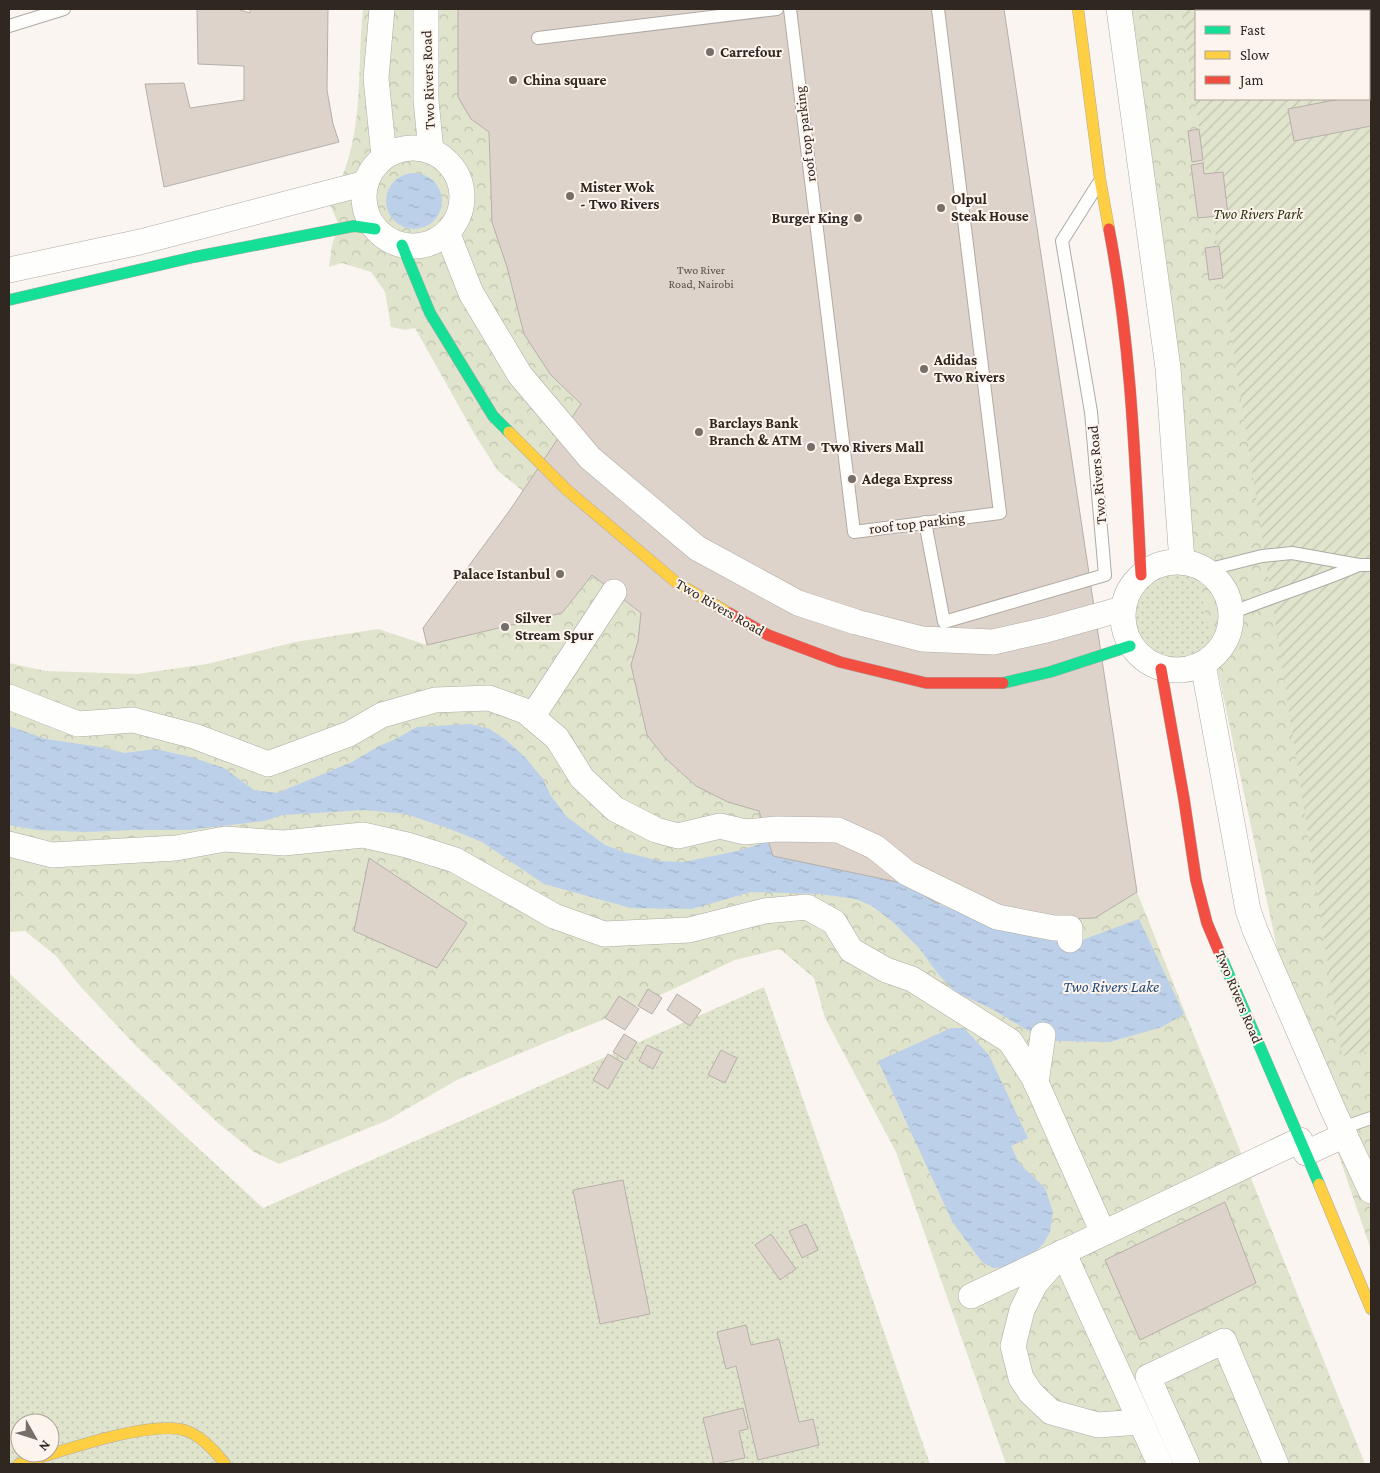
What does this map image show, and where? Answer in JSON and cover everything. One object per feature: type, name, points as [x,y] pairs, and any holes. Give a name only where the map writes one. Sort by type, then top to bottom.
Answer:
[{"type":"street","points":[[382,9],[376,78],[384,157]]},
{"type":"street","name":"Two Rivers Road","points":[[426,9],[426,100],[431,151]]},
{"type":"street","points":[[1119,9],[1168,368],[1182,562]]},
{"type":"street","points":[[1081,25],[1100,179],[1125,327],[1132,409],[1141,575]]},
{"type":"street","points":[[415,148],[431,151],[444,159],[455,172],[461,187],[462,204],[457,219],[447,232],[434,242],[418,246],[402,245],[387,239],[375,229],[367,215],[364,199],[366,183],[373,169],[384,157],[399,150],[415,148]]},
{"type":"street","points":[[9,270],[140,242],[366,183]]},
{"type":"street","points":[[9,300],[194,258],[354,226],[375,229]]},
{"type":"street","points":[[447,232],[471,293],[520,375],[590,458],[697,548],[798,602],[856,622],[922,639],[993,642],[1046,630],[1122,609]]},
{"type":"street","name":"Two Rivers Road","points":[[402,245],[430,313],[493,416],[567,490],[677,583],[768,635],[840,662],[926,684],[1000,683],[1050,672],[1130,646]]},
{"type":"street","points":[[1182,562],[1194,564],[1206,570],[1219,582],[1228,597],[1231,613],[1230,629],[1215,655],[1204,664],[1190,669],[1175,671],[1161,669],[1149,664],[1130,646],[1122,622],[1122,609],[1132,585],[1141,575],[1160,564],[1182,562]]},
{"type":"street","points":[[532,717],[614,592]]},
{"type":"street","points":[[1204,664],[1248,910],[1258,939],[1371,1191]]},
{"type":"street","name":"Two Rivers Road","points":[[1161,669],[1196,880],[1207,923],[1371,1310]]},
{"type":"street","points":[[9,697],[78,724],[133,720],[194,736],[268,764],[349,734],[382,715],[434,700],[489,698],[525,711],[557,738],[582,778],[615,809],[656,830],[678,836],[720,826],[745,832],[777,829],[838,830],[875,847],[907,873],[972,906],[997,917],[1054,928],[1070,928],[1070,940]]},
{"type":"street","points":[[9,844],[52,855],[176,848],[226,840],[284,843],[363,835],[455,860],[554,916],[604,934],[689,930],[764,911],[807,907],[834,922],[852,950],[886,970],[912,979],[1010,1041],[1036,1083],[1103,1233]]},
{"type":"street","points":[[1036,1083],[1043,1035]]},
{"type":"street","points":[[971,1296],[1103,1233],[1303,1147],[1344,1132]]},
{"type":"street","points":[[1063,1252],[1160,1464]]},
{"type":"street","points":[[1063,1252],[1035,1284],[1022,1310],[1013,1346],[1021,1378],[1031,1393],[1050,1412],[1098,1425],[1140,1422]]},
{"type":"street","points":[[1187,1464],[1148,1377],[1224,1341],[1276,1464]]},
{"type":"street","points":[[19,1464],[130,1433],[162,1428],[183,1430],[201,1440],[225,1464]]},
{"type":"lane","points":[[9,26],[64,9]]},
{"type":"lane","points":[[538,38],[777,9]]},
{"type":"lane","name":"roof top parking","points":[[790,9],[854,532],[1000,513],[938,9]]},
{"type":"lane","points":[[1074,12],[1081,25]]},
{"type":"lane","name":"Two Rivers Road","points":[[925,522],[944,622],[1105,575],[1091,412],[1062,241],[1100,179]]},
{"type":"lane","points":[[1206,570],[1262,556],[1292,553],[1365,565]]},
{"type":"lane","points":[[1231,613],[1276,595],[1295,591],[1365,565]]},
{"type":"lane","points":[[1344,1132],[1371,1118]]},
{"type":"green space","points":[[363,9],[458,9],[458,97],[471,119],[489,132],[492,222],[507,267],[524,334],[550,374],[581,404],[523,491],[498,471],[475,435],[415,328],[405,330],[391,327],[385,292],[371,272],[342,263],[329,267],[332,245],[339,225],[327,198],[313,183],[342,177],[349,157],[357,115]]},
{"type":"green space","name":"Two Rivers Park","points":[[1118,9],[1371,9],[1371,1250],[1292,1018],[1175,471]]},
{"type":"green space","points":[[1181,9],[1371,9],[1371,1051],[1342,1056]]},
{"type":"green space","points":[[1174,571],[1184,572],[1203,579],[1214,642],[1199,656],[1179,662],[1160,660],[1146,651],[1136,638],[1132,622],[1133,606],[1140,591],[1154,579]]},
{"type":"green space","points":[[592,575],[641,613],[638,641],[631,665],[647,735],[665,758],[696,786],[728,802],[759,811],[852,820],[1063,919],[1095,918],[1137,892],[1365,1464],[1006,1464],[896,1152],[825,1018],[814,978],[780,949],[735,960],[635,1007],[457,1080],[386,1121],[279,1164],[254,1152],[218,1123],[135,1045],[80,986],[56,956],[25,931],[9,932],[9,663],[46,671],[137,674],[207,664],[295,642],[378,629],[427,645],[562,613]]},
{"type":"green space","points":[[9,975],[263,1208],[764,987],[930,1464],[9,1464]]},
{"type":"water","points":[[414,173],[425,175],[434,181],[440,190],[442,201],[440,212],[434,221],[425,227],[414,229],[403,227],[394,221],[388,212],[386,201],[388,190],[394,181],[403,175]]},
{"type":"water","name":"Two Rivers Lake","points":[[470,724],[490,729],[506,740],[525,757],[543,779],[551,796],[567,817],[605,845],[624,852],[660,861],[684,862],[737,851],[763,843],[795,839],[877,865],[936,903],[1010,932],[1079,941],[1139,919],[1184,1014],[1162,1027],[1110,1042],[1057,1041],[1025,1029],[992,1009],[957,993],[938,974],[919,948],[893,922],[872,906],[856,899],[819,894],[751,892],[692,909],[631,908],[544,884],[482,842],[406,814],[365,810],[283,815],[264,821],[188,830],[86,832],[37,830],[9,825],[9,726],[46,739],[100,747],[125,753],[155,749],[191,757],[224,768],[254,790],[277,793],[352,762],[417,727]]},
{"type":"water","points":[[951,1028],[964,1028],[989,1055],[1028,1138],[1011,1146],[1019,1163],[1045,1188],[1053,1212],[1050,1232],[1044,1243],[1033,1254],[1009,1267],[993,1268],[982,1262],[953,1223],[878,1061]]},
{"type":"building","points":[[197,9],[237,9],[250,13],[250,9],[328,9],[327,90],[333,124],[339,142],[164,187],[145,84],[184,83],[190,108],[244,100],[244,66],[198,64]]},
{"type":"building","name":"Two Rivers Mall","points":[[458,9],[1004,9],[1137,892],[1095,918],[1063,919],[995,907],[936,903],[907,884],[773,856],[759,811],[728,802],[696,786],[665,758],[647,735],[631,665],[638,641],[641,613],[592,575],[562,613],[427,645],[423,628],[510,510],[581,404],[550,374],[524,334],[507,267],[492,222],[489,132],[471,119],[458,97]]},
{"type":"building","points":[[1223,9],[1307,9],[1302,10]]},
{"type":"building","points":[[1371,9],[1371,13],[1370,10],[1344,10]]},
{"type":"building","points":[[1371,93],[1371,126],[1294,141],[1288,109],[1335,100],[1370,100]]},
{"type":"building","points":[[1199,129],[1203,160],[1192,162],[1188,131]]},
{"type":"building","points":[[1203,163],[1204,174],[1223,172],[1228,215],[1198,218],[1191,165]]},
{"type":"building","points":[[1219,246],[1223,278],[1209,280],[1205,248]]},
{"type":"building","points":[[369,858],[467,923],[437,968],[354,931]]},
{"type":"building","points":[[648,989],[662,998],[652,1014],[638,1006]]},
{"type":"building","points":[[677,994],[701,1010],[690,1026],[667,1010]]},
{"type":"building","points":[[619,996],[639,1009],[625,1030],[605,1018]]},
{"type":"building","points":[[624,1034],[637,1042],[626,1060],[613,1052]]},
{"type":"building","points":[[647,1045],[662,1052],[653,1069],[639,1061]]},
{"type":"building","points":[[721,1050],[737,1058],[725,1083],[708,1075]]},
{"type":"building","points":[[608,1054],[623,1063],[608,1089],[593,1080]]},
{"type":"building","points":[[623,1180],[650,1314],[600,1324],[573,1190]]},
{"type":"building","points":[[1225,1202],[1256,1283],[1140,1340],[1105,1260]]},
{"type":"building","points":[[806,1224],[818,1250],[802,1258],[789,1231]]},
{"type":"building","points":[[771,1234],[796,1269],[780,1280],[755,1245]]},
{"type":"building","points":[[746,1325],[751,1345],[779,1339],[799,1422],[813,1419],[819,1445],[758,1460],[736,1366],[726,1369],[717,1332]]},
{"type":"building","points":[[743,1408],[748,1429],[739,1431],[745,1458],[714,1464],[703,1418]]},
{"type":"traffic: fast","points":[[9,300],[194,257],[354,226],[375,229]]},
{"type":"traffic: fast","points":[[402,245],[430,313],[493,416],[509,432]]},
{"type":"traffic: fast","points":[[1003,683],[1050,672],[1130,646]]},
{"type":"traffic: fast","points":[[1220,954],[1319,1184]]},
{"type":"traffic: slow","points":[[1078,9],[1100,179],[1109,229]]},
{"type":"traffic: slow","points":[[509,432],[567,490],[677,583],[729,613]]},
{"type":"traffic: slow","points":[[1319,1184],[1371,1309]]},
{"type":"traffic: slow","points":[[19,1464],[126,1433],[168,1428],[190,1432],[212,1449],[225,1464]]},
{"type":"traffic: jam","points":[[1109,229],[1122,315],[1131,401],[1141,575]]},
{"type":"traffic: jam","points":[[729,613],[768,635],[840,662],[926,683],[1003,683]]},
{"type":"traffic: jam","points":[[1161,669],[1196,880],[1207,923],[1220,954]]},
{"type":"place","name":"Carrefour","points":[[710,52]]},
{"type":"place","name":"China square","points":[[513,80]]},
{"type":"place","name":"Mister Wok - Two Rivers","points":[[570,196]]},
{"type":"place","name":"Olpul Steak House","points":[[941,208]]},
{"type":"place","name":"Burger King","points":[[858,218]]},
{"type":"place","name":"Adidas Two Rivers","points":[[924,369]]},
{"type":"place","name":"Barclays Bank Branch & ATM","points":[[699,432]]},
{"type":"place","name":"Two Rivers Mall","points":[[811,447]]},
{"type":"place","name":"Adega Express","points":[[852,479]]},
{"type":"place","name":"Palace Istanbul","points":[[560,574]]},
{"type":"place","name":"Silver Stream Spur","points":[[505,627]]}]
